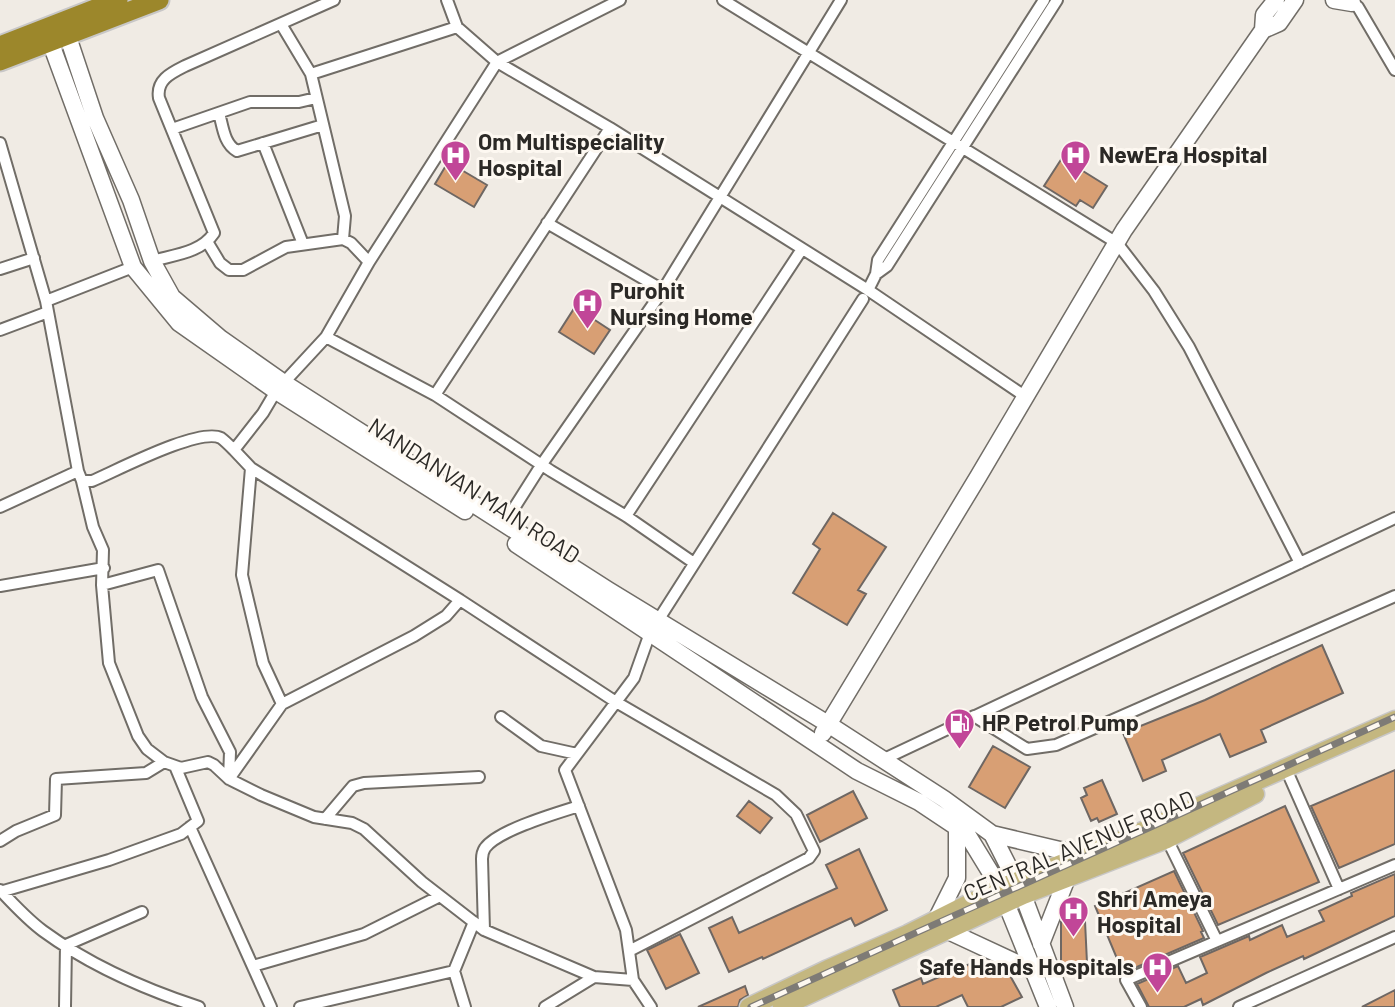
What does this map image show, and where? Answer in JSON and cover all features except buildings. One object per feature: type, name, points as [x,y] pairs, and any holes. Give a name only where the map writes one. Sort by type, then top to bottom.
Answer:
[{"type":"highway","points":[[0,61],[118,0]]},
{"type":"highway","points":[[0,46],[56,32],[159,0]]},
{"type":"main road","points":[[816,744],[1117,243],[1263,30],[1264,15],[1276,0]]},
{"type":"main road","points":[[1263,30],[1279,23],[1295,0]]},
{"type":"main road","points":[[1334,0],[1351,1]]},
{"type":"main road","points":[[56,32],[131,200],[152,261],[172,298],[280,387],[505,524],[655,627],[828,724],[944,799],[992,834],[1081,855]]},
{"type":"main road","name":"NANDANVAN MAIN ROAD","points":[[56,32],[134,267],[178,323],[501,533],[655,627],[857,771],[919,802],[967,834],[1012,892],[1034,971],[1048,1007]]},
{"type":"main road","points":[[750,1007],[941,925],[1012,892],[1081,855],[1395,720]]},
{"type":"main road","name":"CENTRAL AVENUE ROAD","points":[[1012,892],[1067,878],[1167,839],[1395,730]]},
{"type":"main road","points":[[941,925],[957,878],[957,827]]},
{"type":"main road","points":[[992,834],[1012,892],[1041,944],[1065,1007]]},
{"type":"main road","points":[[1041,944],[1067,878]]},
{"type":"main road","points":[[941,925],[1034,971]]},
{"type":"main road","name":"CENTRAL AVENUE ROAD","points":[[782,1007],[941,925]]},
{"type":"street","points":[[152,261],[198,248],[208,243],[214,233],[159,99],[158,89],[161,82],[185,66],[334,0]]},
{"type":"street","points":[[447,0],[457,27],[497,62],[610,128],[802,248],[865,295],[1026,397]]},
{"type":"street","points":[[233,450],[280,387],[326,337],[369,262],[497,62],[620,0]]},
{"type":"street","points":[[723,0],[1117,243],[1154,291],[1189,347],[1300,563]]},
{"type":"street","points":[[505,524],[542,464],[663,290],[841,0]]},
{"type":"street","points":[[651,1007],[633,980],[626,930],[565,770],[634,678],[655,627],[865,295],[876,274],[878,260],[1044,0]]},
{"type":"street","points":[[876,274],[887,265],[1057,0]]},
{"type":"street","points":[[1351,1],[1358,7],[1395,70]]},
{"type":"street","points":[[281,24],[311,74],[345,216],[343,239]]},
{"type":"street","points":[[311,74],[457,27]]},
{"type":"street","points":[[172,129],[250,102],[299,102],[316,98]]},
{"type":"street","points":[[219,113],[230,147],[237,151],[323,125]]},
{"type":"street","points":[[435,395],[610,128]]},
{"type":"street","points":[[0,143],[47,306],[80,476],[93,527],[103,550],[109,663],[138,736],[147,749],[169,764],[181,768],[208,762],[229,779],[295,809],[325,819],[352,823],[364,829],[439,896],[484,930],[594,977],[633,980]]},
{"type":"street","points":[[263,143],[303,244]]},
{"type":"street","points":[[0,192],[13,188]]},
{"type":"street","points":[[548,223],[663,290]]},
{"type":"street","points":[[208,243],[220,263],[229,270],[243,270],[286,247],[343,239],[351,243],[369,262]]},
{"type":"street","points":[[626,516],[802,248]]},
{"type":"street","points":[[0,269],[34,258]]},
{"type":"street","points":[[0,330],[134,267]]},
{"type":"street","points":[[326,337],[435,395],[626,516],[694,563]]},
{"type":"street","points":[[3,503],[80,476],[92,481],[181,442],[208,437],[220,438],[251,468],[616,702],[776,795],[796,814],[814,851],[809,858],[629,951]]},
{"type":"street","points":[[251,468],[242,575],[263,663],[282,704]]},
{"type":"street","points":[[882,760],[1395,519]]},
{"type":"street","points":[[0,586],[104,568]]},
{"type":"street","points":[[103,585],[158,570],[202,697],[229,752],[229,779]]},
{"type":"street","points":[[974,716],[1027,749],[1056,745],[1395,596]]},
{"type":"street","points":[[229,779],[282,704],[414,636],[446,616],[460,600]]},
{"type":"street","points":[[501,717],[541,746],[578,754]]},
{"type":"street","points":[[0,891],[109,860],[181,834],[198,821],[169,764]]},
{"type":"street","points":[[0,841],[16,831],[55,815],[56,779],[146,773],[169,764]]},
{"type":"street","points":[[325,819],[353,786],[364,783],[479,777]]},
{"type":"street","points":[[1290,778],[1339,889]]},
{"type":"street","points":[[484,930],[484,849],[494,840],[524,825],[579,806]]},
{"type":"street","points":[[190,827],[271,1007]]},
{"type":"street","points":[[1167,839],[1217,941]]},
{"type":"street","points":[[1141,1007],[1126,980],[1395,865]]},
{"type":"street","points":[[0,891],[43,931],[105,968],[199,1007]]},
{"type":"street","points":[[253,966],[364,934],[439,896]]},
{"type":"street","points":[[66,945],[142,912]]},
{"type":"street","points":[[465,1007],[454,971],[474,922]]},
{"type":"street","points":[[1239,1007],[1395,937]]},
{"type":"street","points":[[65,1007],[66,945]]},
{"type":"street","points":[[308,1006],[454,971]]},
{"type":"street","points":[[545,1007],[594,977]]},
{"type":"railway","points":[[751,1007],[1395,717]]},
{"type":"place","name":"Om Multispeciality Hospital","points":[[455,182]]},
{"type":"place","name":"NewEra Hospital","points":[[1076,182]]},
{"type":"place","name":"Purohit Nursing Home","points":[[587,331]]},
{"type":"place","name":"HP Petrol Pump","points":[[959,750]]},
{"type":"place","name":"Shri Ameya Hospital","points":[[1074,939]]},
{"type":"place","name":"Safe Hands Hospitals","points":[[1157,994]]}]
